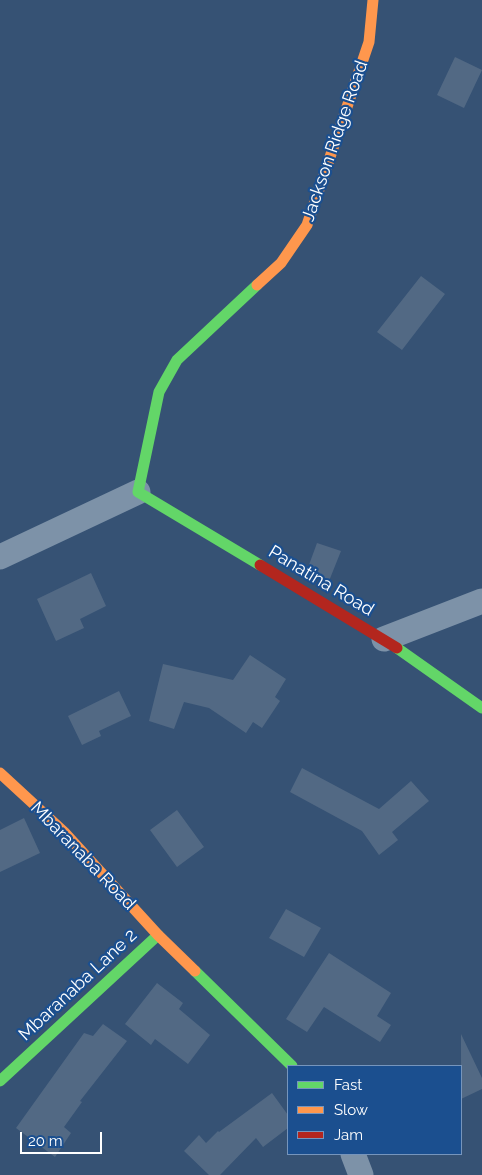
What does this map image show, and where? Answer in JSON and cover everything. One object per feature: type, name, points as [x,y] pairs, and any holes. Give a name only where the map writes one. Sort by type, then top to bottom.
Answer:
[{"type":"street","name":"Jackson Ridge Road","points":[[138,492],[159,392],[177,360],[281,263],[307,225],[369,42],[373,0]]},
{"type":"street","points":[[3,560],[138,492]]},
{"type":"street","name":"Panatina Road","points":[[138,492],[384,638],[482,708]]},
{"type":"street","points":[[384,638],[482,601]]},
{"type":"street","name":"Mbaranaba Road","points":[[0,773],[64,832],[158,935],[291,1065]]},
{"type":"street","name":"Mbaranaba Lane 2","points":[[0,1080],[158,935]]},
{"type":"street","points":[[353,1155],[361,1175]]},
{"type":"building","points":[[455,57],[482,70],[464,108],[437,95]]},
{"type":"building","points":[[421,276],[445,294],[402,350],[377,332]]},
{"type":"building","points":[[317,543],[341,551],[329,581],[306,573]]},
{"type":"building","points":[[91,573],[106,606],[80,619],[84,628],[56,641],[37,599]]},
{"type":"building","points":[[250,655],[286,679],[275,697],[280,701],[262,728],[253,722],[246,733],[209,708],[184,702],[174,729],[149,721],[163,664],[233,680]]},
{"type":"building","points":[[119,691],[131,716],[99,731],[101,736],[82,745],[68,716]]},
{"type":"building","points":[[302,768],[379,809],[411,781],[429,801],[392,832],[398,840],[379,855],[362,831],[290,792]]},
{"type":"building","points":[[177,810],[204,847],[177,867],[150,830]]},
{"type":"building","points":[[24,818],[40,853],[0,872],[0,830]]},
{"type":"building","points":[[286,909],[321,928],[304,957],[269,938]]},
{"type":"building","points":[[329,953],[391,993],[377,1016],[391,1025],[380,1042],[324,1007],[307,1032],[286,1019]]},
{"type":"building","points":[[157,983],[183,1003],[179,1009],[210,1035],[188,1064],[155,1039],[151,1045],[125,1024]]},
{"type":"building","points":[[103,1024],[127,1041],[80,1101],[82,1102],[64,1127],[71,1133],[55,1157],[16,1128],[84,1033],[93,1036]]},
{"type":"building","points":[[461,1034],[482,1078],[482,1089],[462,1099],[462,1065]]},
{"type":"building","points":[[272,1093],[287,1114],[287,1129],[263,1147],[256,1138],[220,1175],[209,1175],[184,1151],[199,1135],[206,1143]]},
{"type":"traffic: fast","points":[[257,285],[177,360],[159,392],[138,492],[260,565]]},
{"type":"traffic: fast","points":[[397,648],[482,708]]},
{"type":"traffic: fast","points":[[0,1081],[158,935]]},
{"type":"traffic: fast","points":[[195,971],[291,1065]]},
{"type":"traffic: slow","points":[[257,285],[281,263],[307,225],[369,42],[373,0]]},
{"type":"traffic: slow","points":[[0,773],[64,832],[158,935],[195,971]]},
{"type":"traffic: jam","points":[[260,565],[397,648]]}]
